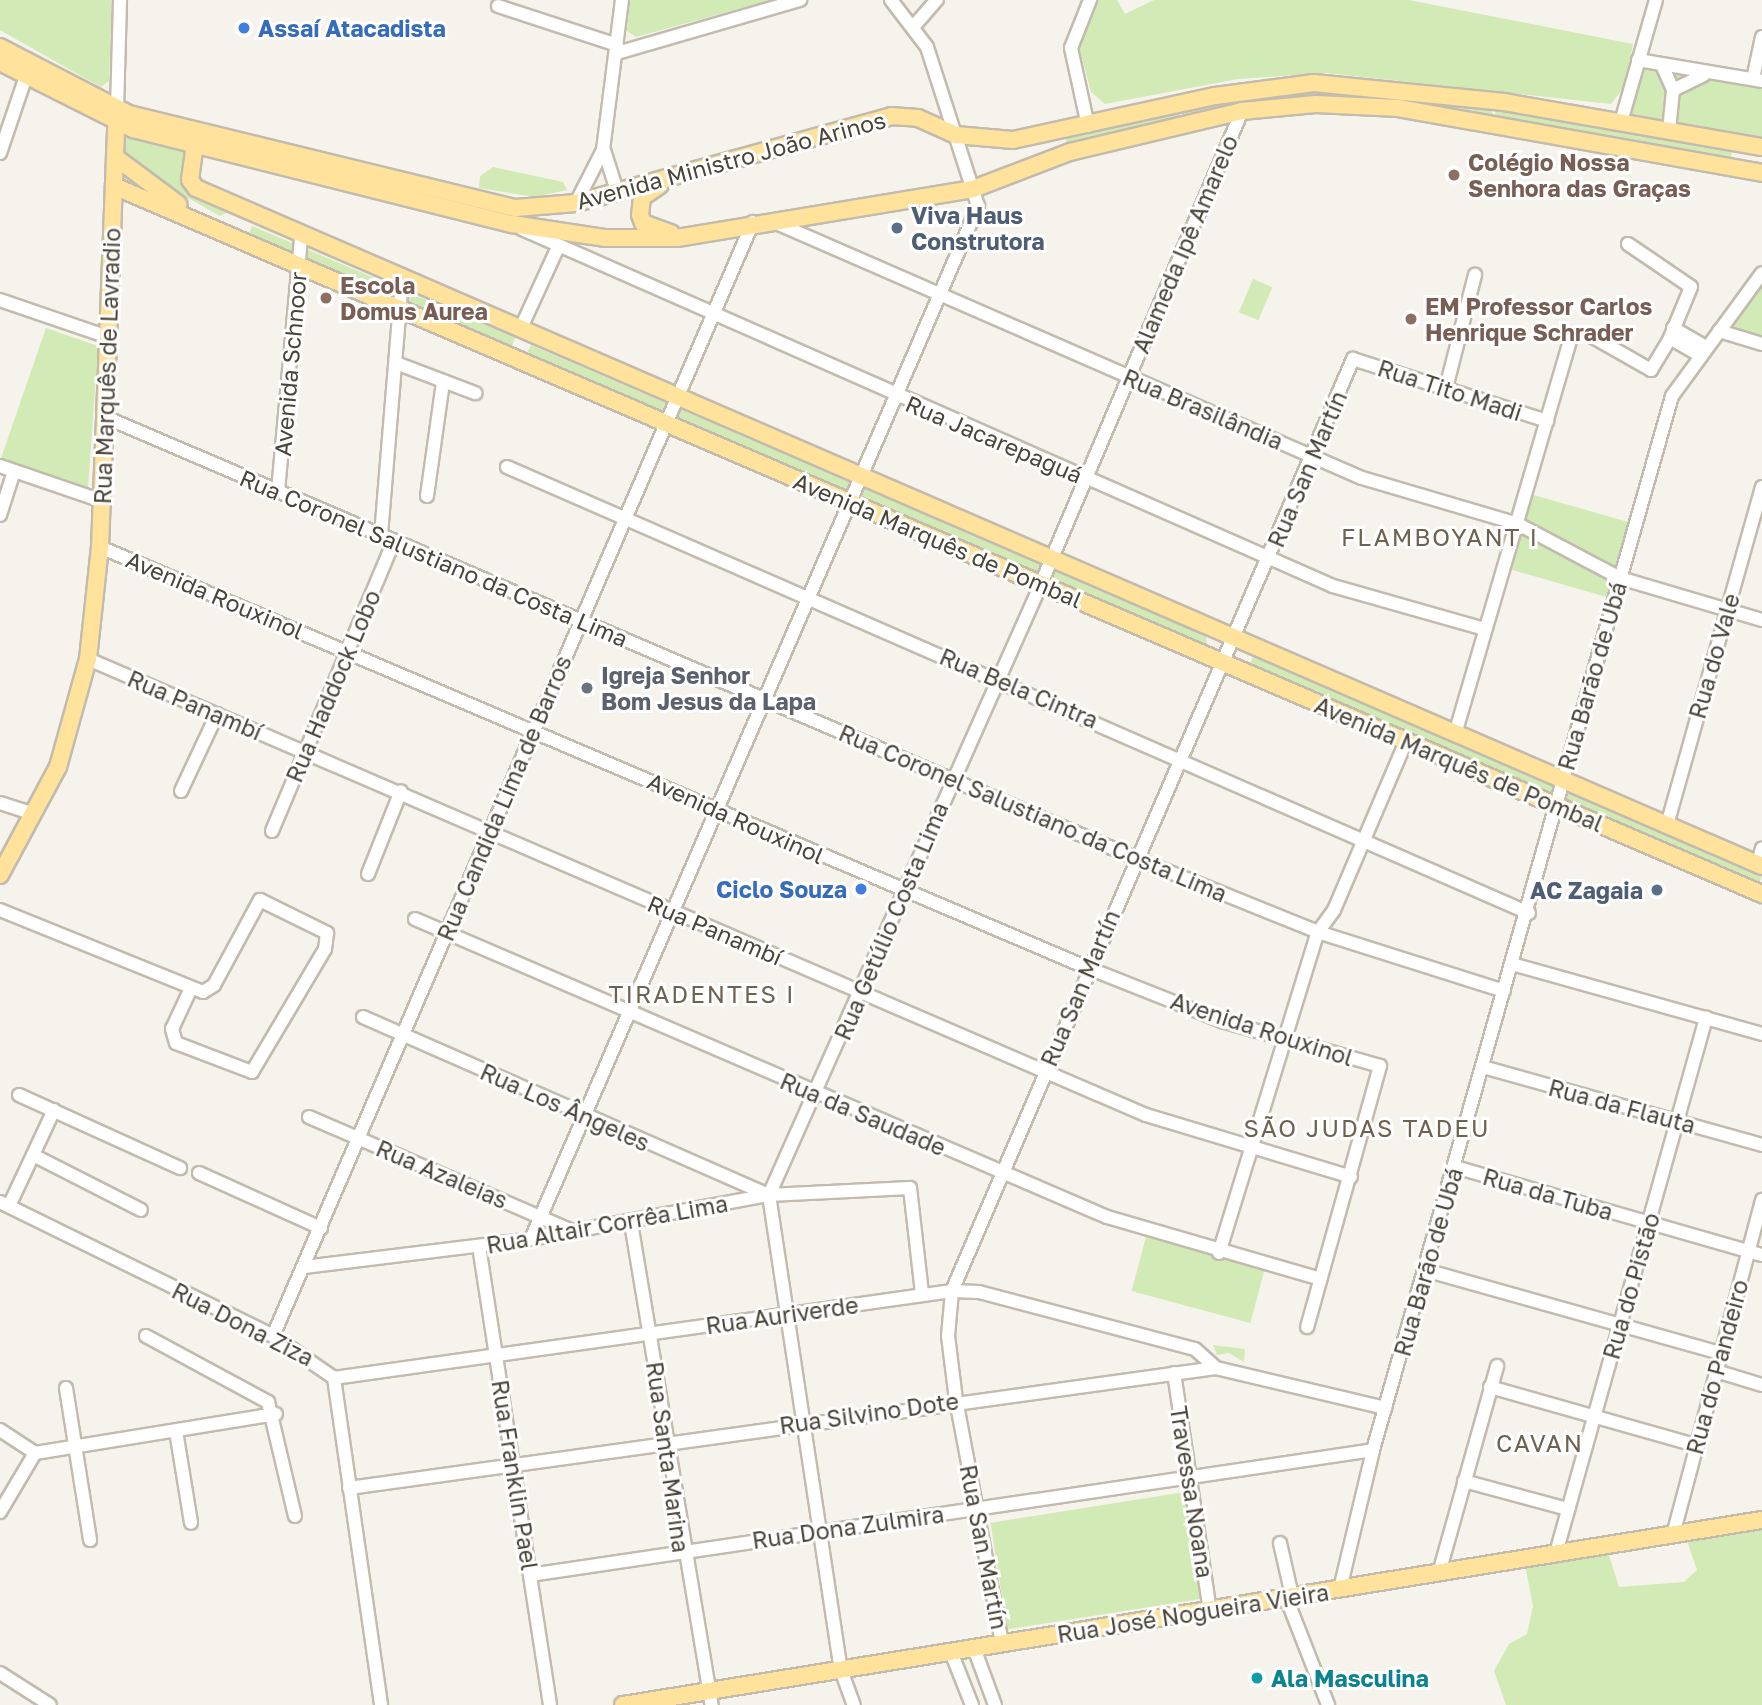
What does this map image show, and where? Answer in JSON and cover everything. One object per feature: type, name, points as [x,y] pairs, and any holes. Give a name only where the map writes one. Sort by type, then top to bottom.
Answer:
[{"type":"main road","points":[[0,47],[117,116]]},
{"type":"main road","points":[[0,62],[117,116]]},
{"type":"main road","name":"Avenida Ministro João Arinos","points":[[196,139],[494,204],[576,203],[891,116],[918,118],[956,135],[1013,140],[1088,126],[1215,96],[1314,83],[1398,87],[1557,110],[1762,147]]},
{"type":"main road","name":"Avenida Ministro João Arinos","points":[[117,116],[512,224],[606,238],[708,232],[753,222],[976,188],[1095,146],[1241,111],[1345,104],[1529,130],[1762,173]]},
{"type":"main road","points":[[1529,130],[1539,114],[1557,110]]},
{"type":"main road","name":"Rua Marquês de Lavradio","points":[[0,875],[33,814],[73,725],[88,659],[100,547],[117,116]]},
{"type":"main road","points":[[1088,126],[1095,146]]},
{"type":"main road","points":[[1641,151],[1659,146],[1669,131]]},
{"type":"main road","name":"Avenida Marquês de Pombal","points":[[196,139],[192,185],[246,211],[656,391],[1542,772],[1739,856],[1761,860]]},
{"type":"main road","points":[[115,157],[192,214]]},
{"type":"main road","points":[[643,223],[642,197],[681,173]]},
{"type":"main road","name":"Avenida Marquês de Pombal","points":[[114,186],[192,214],[299,264],[676,428],[1760,893]]},
{"type":"main road","points":[[617,191],[643,223],[677,234],[708,232]]},
{"type":"main road","points":[[215,225],[246,211]]},
{"type":"main road","points":[[646,415],[656,391]]},
{"type":"main road","points":[[676,428],[687,404]]},
{"type":"main road","points":[[831,494],[840,470]]},
{"type":"main road","points":[[859,506],[870,483]]},
{"type":"main road","points":[[1018,575],[1027,551]]},
{"type":"main road","points":[[1047,587],[1057,564]]},
{"type":"main road","points":[[1202,653],[1214,631]]},
{"type":"main road","points":[[1231,666],[1241,642]]},
{"type":"main road","points":[[1533,796],[1542,772]]},
{"type":"main road","points":[[1564,809],[1578,787]]},
{"type":"main road","points":[[1729,880],[1722,863],[1739,856]]},
{"type":"main road","name":"Rua José Nogueira Vieira","points":[[623,1705],[710,1698],[841,1670],[1762,1520]]},
{"type":"street","points":[[117,116],[120,0]]},
{"type":"street","points":[[576,203],[603,150],[622,0]]},
{"type":"street","points":[[498,6],[617,49],[800,0]]},
{"type":"street","points":[[870,483],[899,398],[943,297],[978,206],[976,188],[914,26],[891,0]]},
{"type":"street","points":[[914,26],[937,0]]},
{"type":"street","points":[[1088,126],[1071,48],[1090,0]]},
{"type":"street","points":[[1621,122],[1656,0]]},
{"type":"street","points":[[1639,60],[1709,74],[1758,80],[1762,37]]},
{"type":"street","points":[[1662,65],[1674,90],[1669,131]]},
{"type":"street","points":[[1674,90],[1709,74]]},
{"type":"street","points":[[0,152],[4,131],[26,76]]},
{"type":"street","name":"Alameda Ipê Amarelo","points":[[1129,377],[1241,111]]},
{"type":"street","points":[[603,150],[617,191]]},
{"type":"street","name":"Rua Brasilândia","points":[[770,220],[1362,478],[1518,524],[1620,578],[1762,620]]},
{"type":"street","points":[[687,404],[715,319],[753,222]]},
{"type":"street","name":"Rua Jacarepaguá","points":[[512,224],[715,319],[1333,586],[1485,629]]},
{"type":"street","name":"Avenida Schnoor","points":[[278,491],[301,236]]},
{"type":"street","points":[[1593,337],[1651,370],[1691,287],[1628,244]]},
{"type":"street","points":[[520,330],[558,247]]},
{"type":"street","name":"Rua Barão de Ubá","points":[[1340,1589],[1385,1408],[1504,991],[1564,809],[1562,780],[1672,396],[1762,273]]},
{"type":"street","points":[[1446,388],[1475,275]]},
{"type":"street","points":[[381,535],[402,280]]},
{"type":"street","points":[[0,300],[108,337]]},
{"type":"street","points":[[1719,331],[1762,344]]},
{"type":"street","points":[[1671,333],[1704,352]]},
{"type":"street","points":[[1454,734],[1572,334]]},
{"type":"street","name":"Rua Tito Madi","points":[[1353,359],[1547,421]]},
{"type":"street","name":"Rua San Martín","points":[[1241,642],[1269,558],[1353,359]]},
{"type":"street","points":[[396,363],[475,393]]},
{"type":"street","points":[[1057,564],[1086,479],[1129,377]]},
{"type":"street","points":[[426,496],[443,382]]},
{"type":"street","name":"Rua Coronel Salustiano da Costa Lima","points":[[105,417],[1135,858],[1318,932],[1504,991]]},
{"type":"street","name":"Rua Candida Lima de Barros","points":[[273,1336],[321,1228],[356,1136],[404,1035],[624,516],[676,428]]},
{"type":"street","points":[[0,466],[102,501]]},
{"type":"street","name":"Rua Bela Cintra","points":[[506,467],[1180,758],[1530,913]]},
{"type":"street","points":[[0,515],[14,471]]},
{"type":"street","name":"Rua do Vale","points":[[1667,825],[1762,487]]},
{"type":"street","points":[[531,1239],[543,1218],[632,1015],[810,598],[859,506]]},
{"type":"street","name":"Rua Haddock Lobo","points":[[272,831],[394,541]]},
{"type":"street","name":"Avenida Rouxinol","points":[[100,547],[534,727],[719,811],[1088,968],[1283,1038],[1380,1066],[1351,1177]]},
{"type":"street","name":"Rua Getúlio Costa Lima","points":[[769,1195],[862,991],[995,678],[1047,587]]},
{"type":"street","name":"Rua Panambí","points":[[88,659],[401,791],[675,913],[1146,1115],[1351,1177]]},
{"type":"street","name":"Rua San Martín","points":[[1002,1643],[956,1400],[948,1336],[952,1291],[1135,858],[1180,758],[1231,666]]},
{"type":"street","points":[[181,791],[217,714]]},
{"type":"street","points":[[1219,1253],[1283,1038],[1318,932],[1363,841],[1406,741]]},
{"type":"street","points":[[368,874],[401,791]]},
{"type":"street","points":[[0,803],[33,814]]},
{"type":"street","points":[[0,910],[203,992],[214,985],[260,900],[327,933],[325,950],[252,1072],[176,1043],[172,1029],[191,988]]},
{"type":"street","name":"Rua da Saudade","points":[[415,919],[816,1095],[1107,1217],[1219,1253],[1320,1279]]},
{"type":"street","points":[[1512,964],[1762,1034]]},
{"type":"street","name":"Rua Los Ângeles","points":[[363,1017],[769,1195]]},
{"type":"street","name":"Rua do Pistão","points":[[1556,1553],[1706,1018]]},
{"type":"street","name":"Rua da Flauta","points":[[1483,1068],[1762,1144]]},
{"type":"street","points":[[19,1095],[180,1168]]},
{"type":"street","points":[[3,1204],[33,1155],[54,1110]]},
{"type":"street","name":"Rua Azaleias","points":[[309,1117],[575,1232]]},
{"type":"street","points":[[33,1155],[141,1210]]},
{"type":"street","name":"Rua da Tuba","points":[[1455,1167],[1762,1255]]},
{"type":"street","points":[[199,1172],[321,1228]]},
{"type":"street","points":[[1307,1327],[1351,1177]]},
{"type":"street","name":"Rua Altair Corrêa Lima","points":[[304,1267],[531,1239],[631,1223],[769,1195],[910,1188],[922,1294]]},
{"type":"street","points":[[769,1195],[801,1422],[821,1532],[841,1670],[854,1705]]},
{"type":"street","name":"Rua do Pandeiro","points":[[1673,1535],[1762,1200]]},
{"type":"street","name":"Rua Dona Ziza","points":[[3,1204],[273,1336],[334,1378],[381,1705]]},
{"type":"street","name":"Rua Santa Marina","points":[[631,1223],[650,1334],[664,1444],[710,1698]]},
{"type":"street","name":"Rua Franklin Pael","points":[[479,1246],[550,1705]]},
{"type":"street","points":[[1425,1270],[1721,1353]]},
{"type":"street","name":"Rua Auriverde","points":[[334,1378],[952,1291],[979,1292],[1195,1349],[1216,1368]]},
{"type":"street","points":[[146,1336],[268,1402],[276,1414],[295,1516]]},
{"type":"street","points":[[1438,1573],[1497,1366]]},
{"type":"street","name":"Rua Silvino Dote","points":[[349,1488],[956,1400],[1216,1368],[1385,1408]]},
{"type":"street","points":[[1716,1371],[1762,1385]]},
{"type":"street","name":"Travessa Noana","points":[[1174,1373],[1210,1610]]},
{"type":"street","points":[[1490,1387],[1695,1445]]},
{"type":"street","points":[[66,1388],[73,1449],[90,1540]]},
{"type":"street","points":[[0,1430],[36,1453],[276,1414]]},
{"type":"street","points":[[176,1431],[191,1523]]},
{"type":"street","name":"Rua Dona Zulmira","points":[[530,1575],[1374,1450]]},
{"type":"street","points":[[0,1512],[36,1453]]},
{"type":"street","points":[[1464,1481],[1568,1509]]},
{"type":"street","points":[[1280,1543],[1289,1597],[1328,1705]]},
{"type":"street","points":[[974,1648],[995,1705]]},
{"type":"street","points":[[951,1652],[972,1705]]},
{"type":"street","points":[[0,1673],[50,1705]]},
{"type":"green space","points":[[0,0],[112,0],[109,81],[101,87],[0,30]]},
{"type":"green space","points":[[630,0],[770,0],[636,37],[627,31]]},
{"type":"green space","points":[[1096,0],[1117,0],[1125,14],[1154,0],[1409,0],[1633,44],[1625,86],[1611,104],[1326,73],[1238,79],[1105,104],[1091,92],[1078,43]]},
{"type":"green space","points":[[1644,64],[1762,86],[1762,141],[1628,113]]},
{"type":"green space","points":[[1285,86],[1495,102],[1491,120],[1394,104],[1184,122],[1180,105]]},
{"type":"green space","points":[[1497,103],[1733,145],[1730,161],[1494,120]]},
{"type":"green space","points":[[1178,106],[1181,123],[1067,143],[1064,126]]},
{"type":"green space","points":[[130,134],[188,150],[185,188],[232,210],[220,216],[172,189],[124,152],[121,142]]},
{"type":"green space","points":[[493,167],[563,182],[567,190],[535,197],[479,188],[480,176]]},
{"type":"green space","points":[[252,226],[515,338],[511,348],[248,236]]},
{"type":"green space","points":[[1762,273],[1762,344],[1719,331]]},
{"type":"green space","points":[[1253,279],[1272,287],[1258,320],[1239,312]]},
{"type":"green space","points":[[46,328],[98,346],[88,488],[1,458]]},
{"type":"green space","points":[[531,345],[1206,636],[1207,644],[1201,647],[525,356]]},
{"type":"green space","points":[[1527,493],[1629,522],[1607,597],[1506,568]]},
{"type":"green space","points":[[1253,657],[1762,873],[1758,885],[1248,668]]},
{"type":"green space","points":[[1146,1237],[1265,1269],[1250,1323],[1132,1291]]},
{"type":"green space","points":[[1213,1345],[1245,1349],[1244,1362],[1229,1353],[1217,1355]]},
{"type":"green space","points":[[1185,1492],[1202,1599],[1007,1629],[990,1523]]},
{"type":"green space","points":[[1762,1526],[1762,1705],[1506,1705],[1494,1671],[1509,1644],[1527,1634],[1533,1606],[1525,1565],[1607,1549],[1619,1587],[1684,1582],[1697,1570],[1686,1538]]},
{"type":"place","name":"Assaí Atacadista","points":[[244,28]]},
{"type":"place","name":"Colégio Nossa Senhora das Graças","points":[[1454,175]]},
{"type":"place","name":"Viva Haus Construtora","points":[[897,228]]},
{"type":"place","name":"Escola Domus Aurea","points":[[326,298]]},
{"type":"place","name":"EM Professor Carlos Henrique Schrader","points":[[1411,319]]},
{"type":"place","name":"Igreja Senhor Bom Jesus da Lapa","points":[[587,688]]},
{"type":"place","name":"Ciclo Souza","points":[[861,889]]},
{"type":"place","name":"AC Zagaia","points":[[1657,890]]},
{"type":"place","name":"Ala Masculina","points":[[1257,1678]]},
{"type":"district","name":"FLAMBOYANT I","points":[[1440,537]]},
{"type":"district","name":"TIRADENTES I","points":[[702,994]]},
{"type":"district","name":"SÃO JUDAS TADEU","points":[[1367,1128]]},
{"type":"district","name":"CAVAN","points":[[1540,1443]]}]
